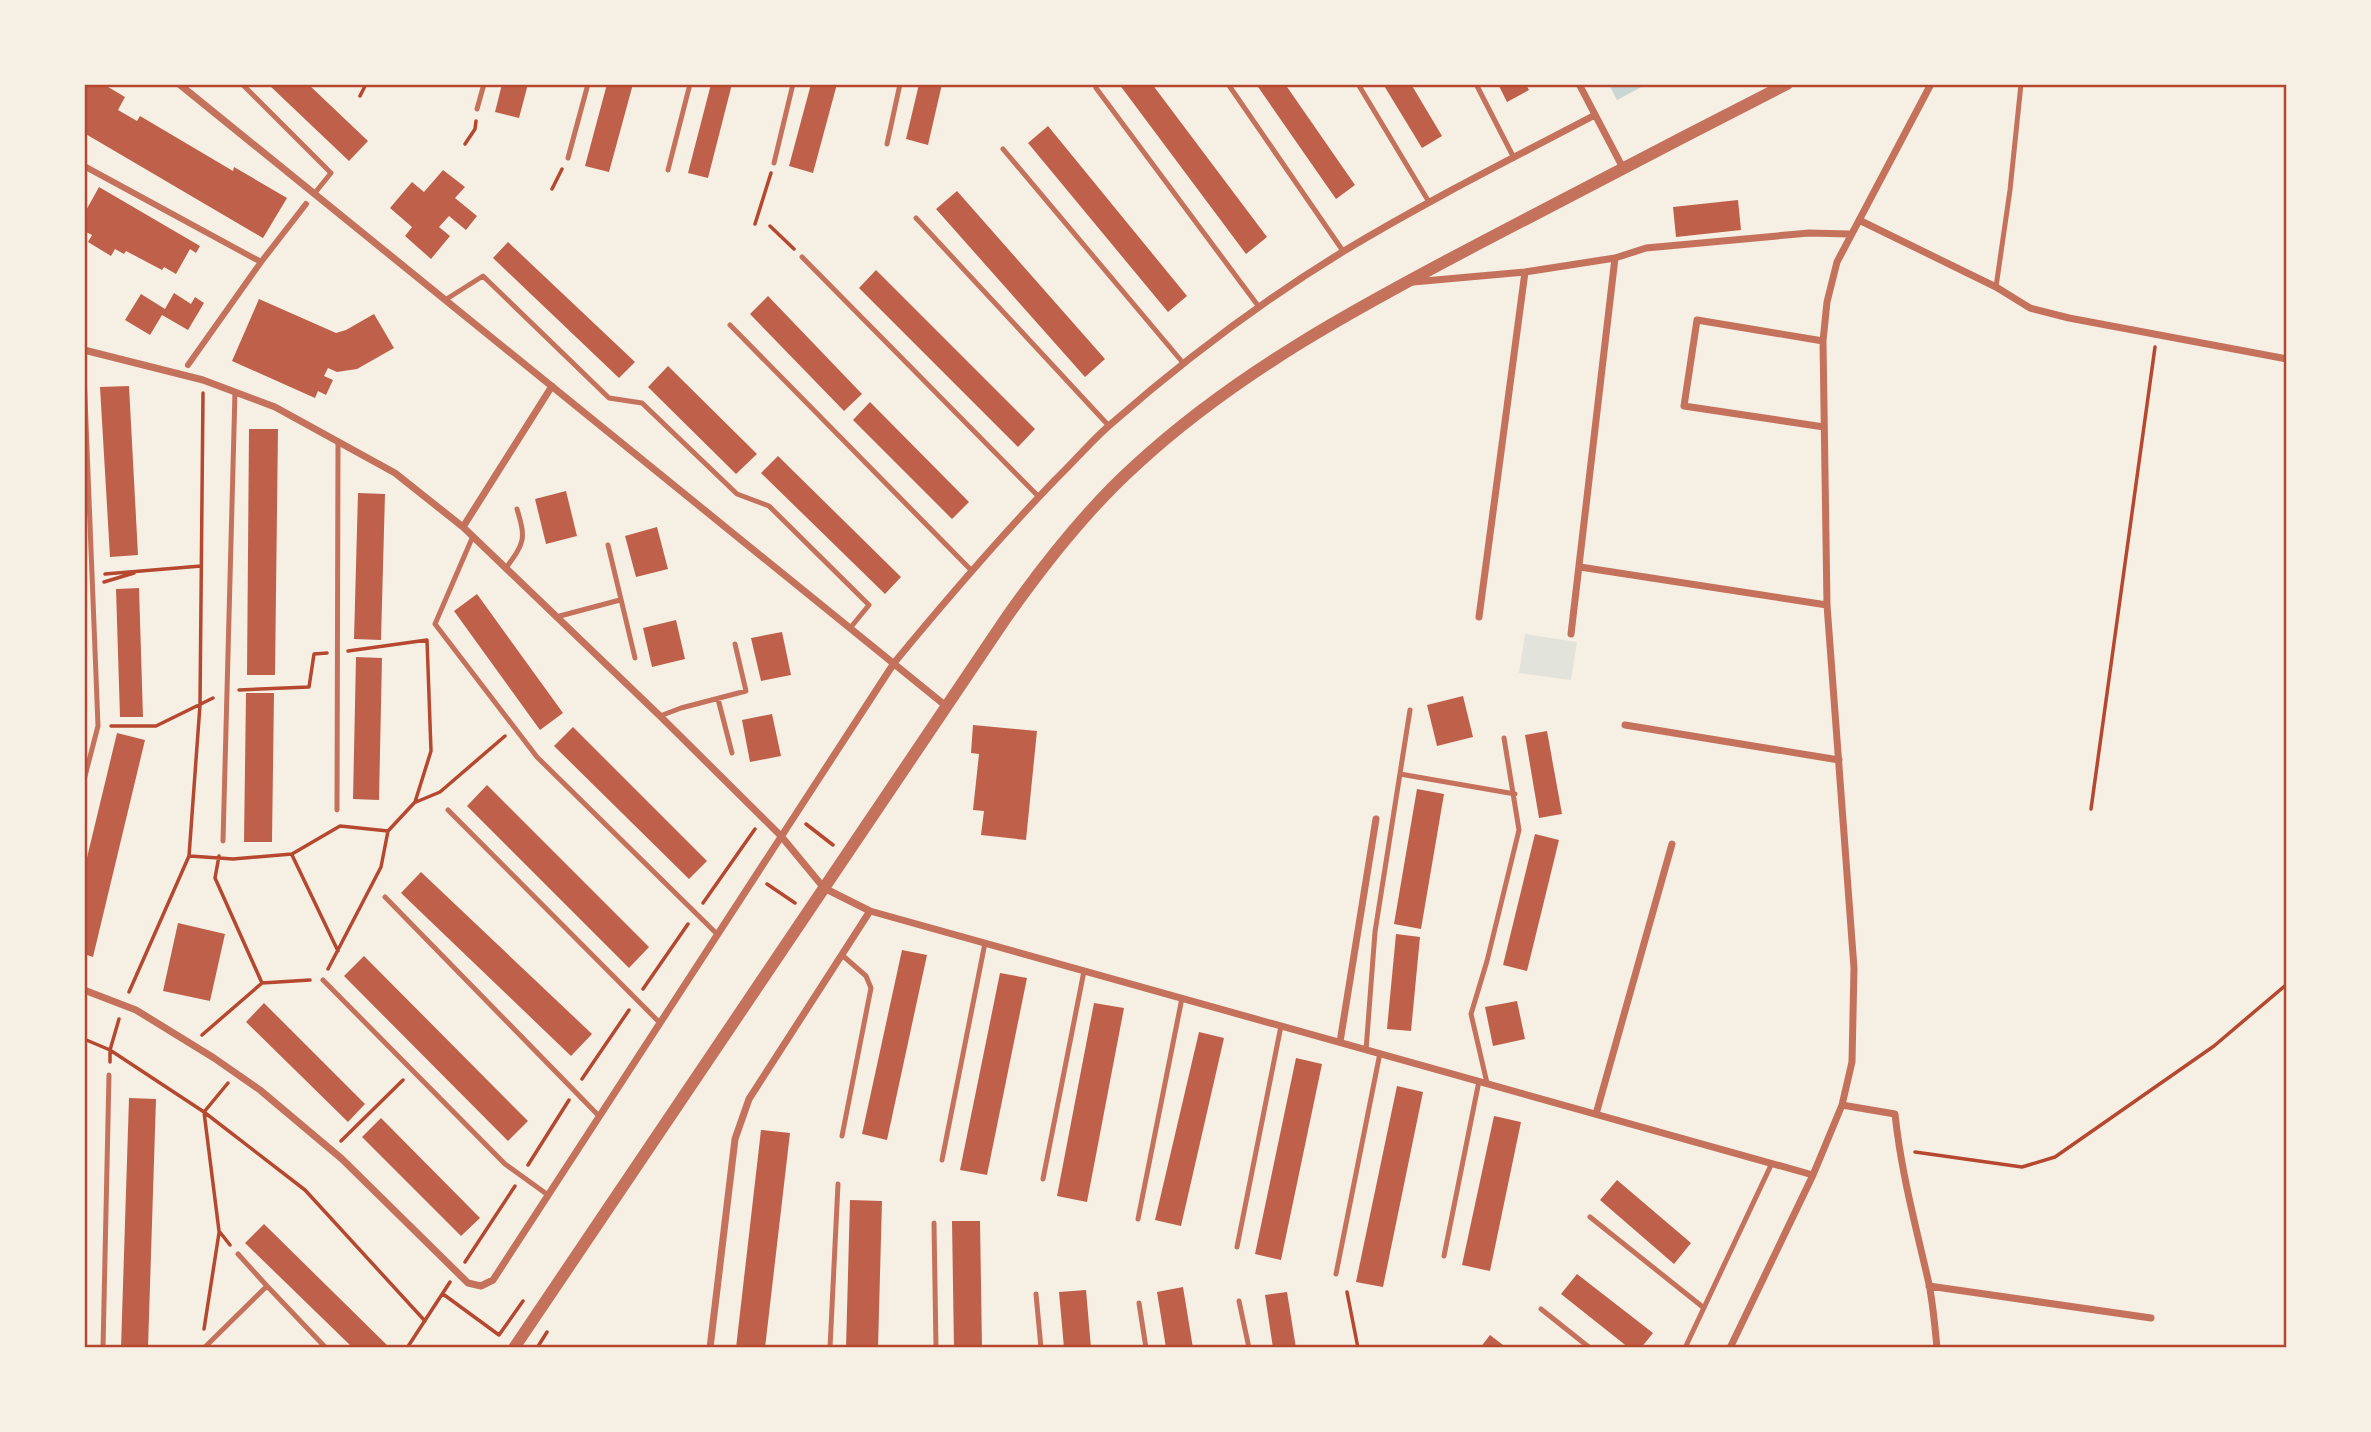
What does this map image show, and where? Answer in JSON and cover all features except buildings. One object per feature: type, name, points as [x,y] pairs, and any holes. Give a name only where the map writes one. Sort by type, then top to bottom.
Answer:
[{"type":"street","points":[[179,84],[946,706]]},
{"type":"street","points":[[1579,84],[1623,168]]},
{"type":"street","points":[[514,1348],[946,706],[1038,574],[1075,529],[1135,466],[1210,403],[1300,341],[1403,284],[1787,84]]},
{"type":"street","points":[[1730,1348],[1813,1175],[1842,1105],[1852,1062],[1854,968],[1827,605],[1823,341],[1827,302],[1837,262],[1931,84]]},
{"type":"street","points":[[84,990],[136,1010],[236,1073],[271,1098],[332,1150],[468,1283],[481,1286],[492,1280],[894,663],[971,570],[1039,497],[1109,425],[1259,307],[1343,251],[1429,202],[1595,115]]},
{"type":"street","points":[[84,166],[261,262]]},
{"type":"street","points":[[188,365],[306,204]]},
{"type":"street","points":[[1859,220],[1996,287],[2030,308],[2069,318],[2287,359]]},
{"type":"street","points":[[1403,284],[1525,272],[1615,258],[1646,248],[1810,233],[1850,234]]},
{"type":"street","points":[[1571,634],[1615,258]]},
{"type":"street","points":[[1479,617],[1525,272]]},
{"type":"street","points":[[1823,341],[1697,320],[1684,406],[1824,427]]},
{"type":"street","points":[[84,350],[203,380],[275,407],[395,473],[473,536],[660,716],[780,836],[824,888],[870,911],[1813,1175]]},
{"type":"street","points":[[463,527],[552,386]]},
{"type":"street","points":[[1580,567],[1827,605]]},
{"type":"street","points":[[1625,725],[1839,760]]},
{"type":"street","points":[[1340,1042],[1376,818]]},
{"type":"street","points":[[1596,1114],[1672,844]]},
{"type":"street","points":[[710,1348],[734,1139],[749,1099],[870,911]]},
{"type":"street","points":[[1842,1105],[1895,1114],[1898,1149],[1929,1286],[1937,1348]]},
{"type":"street","points":[[1929,1286],[2151,1318]]},
{"type":"lane","points":[[242,84],[331,173],[314,194]]},
{"type":"lane","points":[[477,109],[484,84]]},
{"type":"lane","points":[[568,158],[588,84]]},
{"type":"lane","points":[[668,170],[690,84]]},
{"type":"lane","points":[[774,163],[793,84]]},
{"type":"lane","points":[[887,144],[900,84]]},
{"type":"lane","points":[[1228,84],[1343,251]]},
{"type":"lane","points":[[1357,84],[1429,202]]},
{"type":"lane","points":[[1476,84],[1514,158]]},
{"type":"lane","points":[[1996,287],[2010,191],[2021,84]]},
{"type":"lane","points":[[1096,88],[1259,307]]},
{"type":"lane","points":[[1003,149],[1184,364]]},
{"type":"lane","points":[[916,218],[1109,425]]},
{"type":"lane","points":[[802,257],[1039,497]]},
{"type":"lane","points":[[445,300],[483,276],[608,398],[642,402],[737,494],[769,506],[869,606],[851,627]]},
{"type":"lane","points":[[730,325],[971,570]]},
{"type":"lane","points":[[84,372],[98,726],[84,780]]},
{"type":"lane","points":[[223,841],[234,392]]},
{"type":"lane","points":[[337,810],[338,442]]},
{"type":"lane","points":[[506,568],[524,540],[517,509]]},
{"type":"lane","points":[[473,536],[435,624],[537,757],[717,934]]},
{"type":"lane","points":[[608,545],[635,658]]},
{"type":"lane","points":[[556,617],[620,600]]},
{"type":"lane","points":[[660,716],[746,691],[735,644]]},
{"type":"lane","points":[[718,699],[732,753]]},
{"type":"lane","points":[[1366,1049],[1375,932],[1410,710]]},
{"type":"lane","points":[[1444,1255],[1483,1082],[1471,1008],[1487,961],[1518,839],[1519,817],[1504,738]]},
{"type":"lane","points":[[1400,774],[1515,794]]},
{"type":"lane","points":[[448,810],[660,1023]]},
{"type":"lane","points":[[385,897],[599,1116]]},
{"type":"lane","points":[[942,1160],[985,943]]},
{"type":"lane","points":[[842,956],[866,976],[871,988],[842,1136]]},
{"type":"lane","points":[[1043,1179],[1084,971]]},
{"type":"lane","points":[[323,980],[505,1164],[548,1195]]},
{"type":"lane","points":[[1138,1219],[1182,998]]},
{"type":"lane","points":[[1237,1247],[1281,1026]]},
{"type":"lane","points":[[1336,1274],[1380,1053]]},
{"type":"lane","points":[[103,1348],[109,1075]]},
{"type":"lane","points":[[1685,1348],[1772,1163]]},
{"type":"lane","points":[[830,1348],[838,1184]]},
{"type":"lane","points":[[1590,1217],[1704,1308]]},
{"type":"lane","points":[[933,1223],[936,1348]]},
{"type":"lane","points":[[237,1254],[326,1348]]},
{"type":"lane","points":[[204,1348],[267,1286]]},
{"type":"lane","points":[[1036,1294],[1041,1348]]},
{"type":"lane","points":[[1239,1301],[1249,1348]]},
{"type":"lane","points":[[1139,1303],[1146,1348]]},
{"type":"lane","points":[[1541,1309],[1590,1348]]},
{"type":"path","points":[[360,96],[366,84]]},
{"type":"path","points":[[465,144],[475,129],[477,109]]},
{"type":"path","points":[[552,189],[568,158]]},
{"type":"path","points":[[755,224],[774,163]]},
{"type":"path","points":[[770,226],[802,257]]},
{"type":"path","points":[[2091,809],[2157,335]]},
{"type":"path","points":[[109,1075],[110,1049],[123,1005],[188,856],[200,705],[203,380]]},
{"type":"path","points":[[92,575],[201,566]]},
{"type":"path","points":[[92,585],[142,571]]},
{"type":"path","points":[[415,802],[431,751],[426,640],[435,624]]},
{"type":"path","points":[[337,653],[426,640]]},
{"type":"path","points":[[192,1044],[261,983],[323,980],[381,867],[388,831],[415,802],[440,792],[515,728]]},
{"type":"path","points":[[804,823],[835,846]]},
{"type":"path","points":[[407,1348],[636,999],[758,825]]},
{"type":"path","points":[[188,856],[233,859],[292,854],[340,826],[388,831]]},
{"type":"path","points":[[223,841],[215,878],[261,983]]},
{"type":"path","points":[[292,854],[338,951]]},
{"type":"path","points":[[762,880],[797,904]]},
{"type":"path","points":[[1898,1149],[2022,1167],[2055,1157],[2214,1046],[2287,984]]},
{"type":"path","points":[[84,1039],[110,1049],[204,1112],[305,1190],[425,1321]]},
{"type":"path","points":[[332,1150],[412,1070]]},
{"type":"path","points":[[203,1335],[219,1231],[204,1112],[236,1073]]},
{"type":"path","points":[[219,1231],[237,1254]]},
{"type":"path","points":[[1347,1292],[1358,1348]]},
{"type":"path","points":[[443,1294],[499,1335],[526,1297]]},
{"type":"shaded area","points":[[1609,84],[1647,84],[1617,100]]},
{"type":"shaded area","points":[[1525,634],[1577,642],[1571,680],[1519,673]]}]
